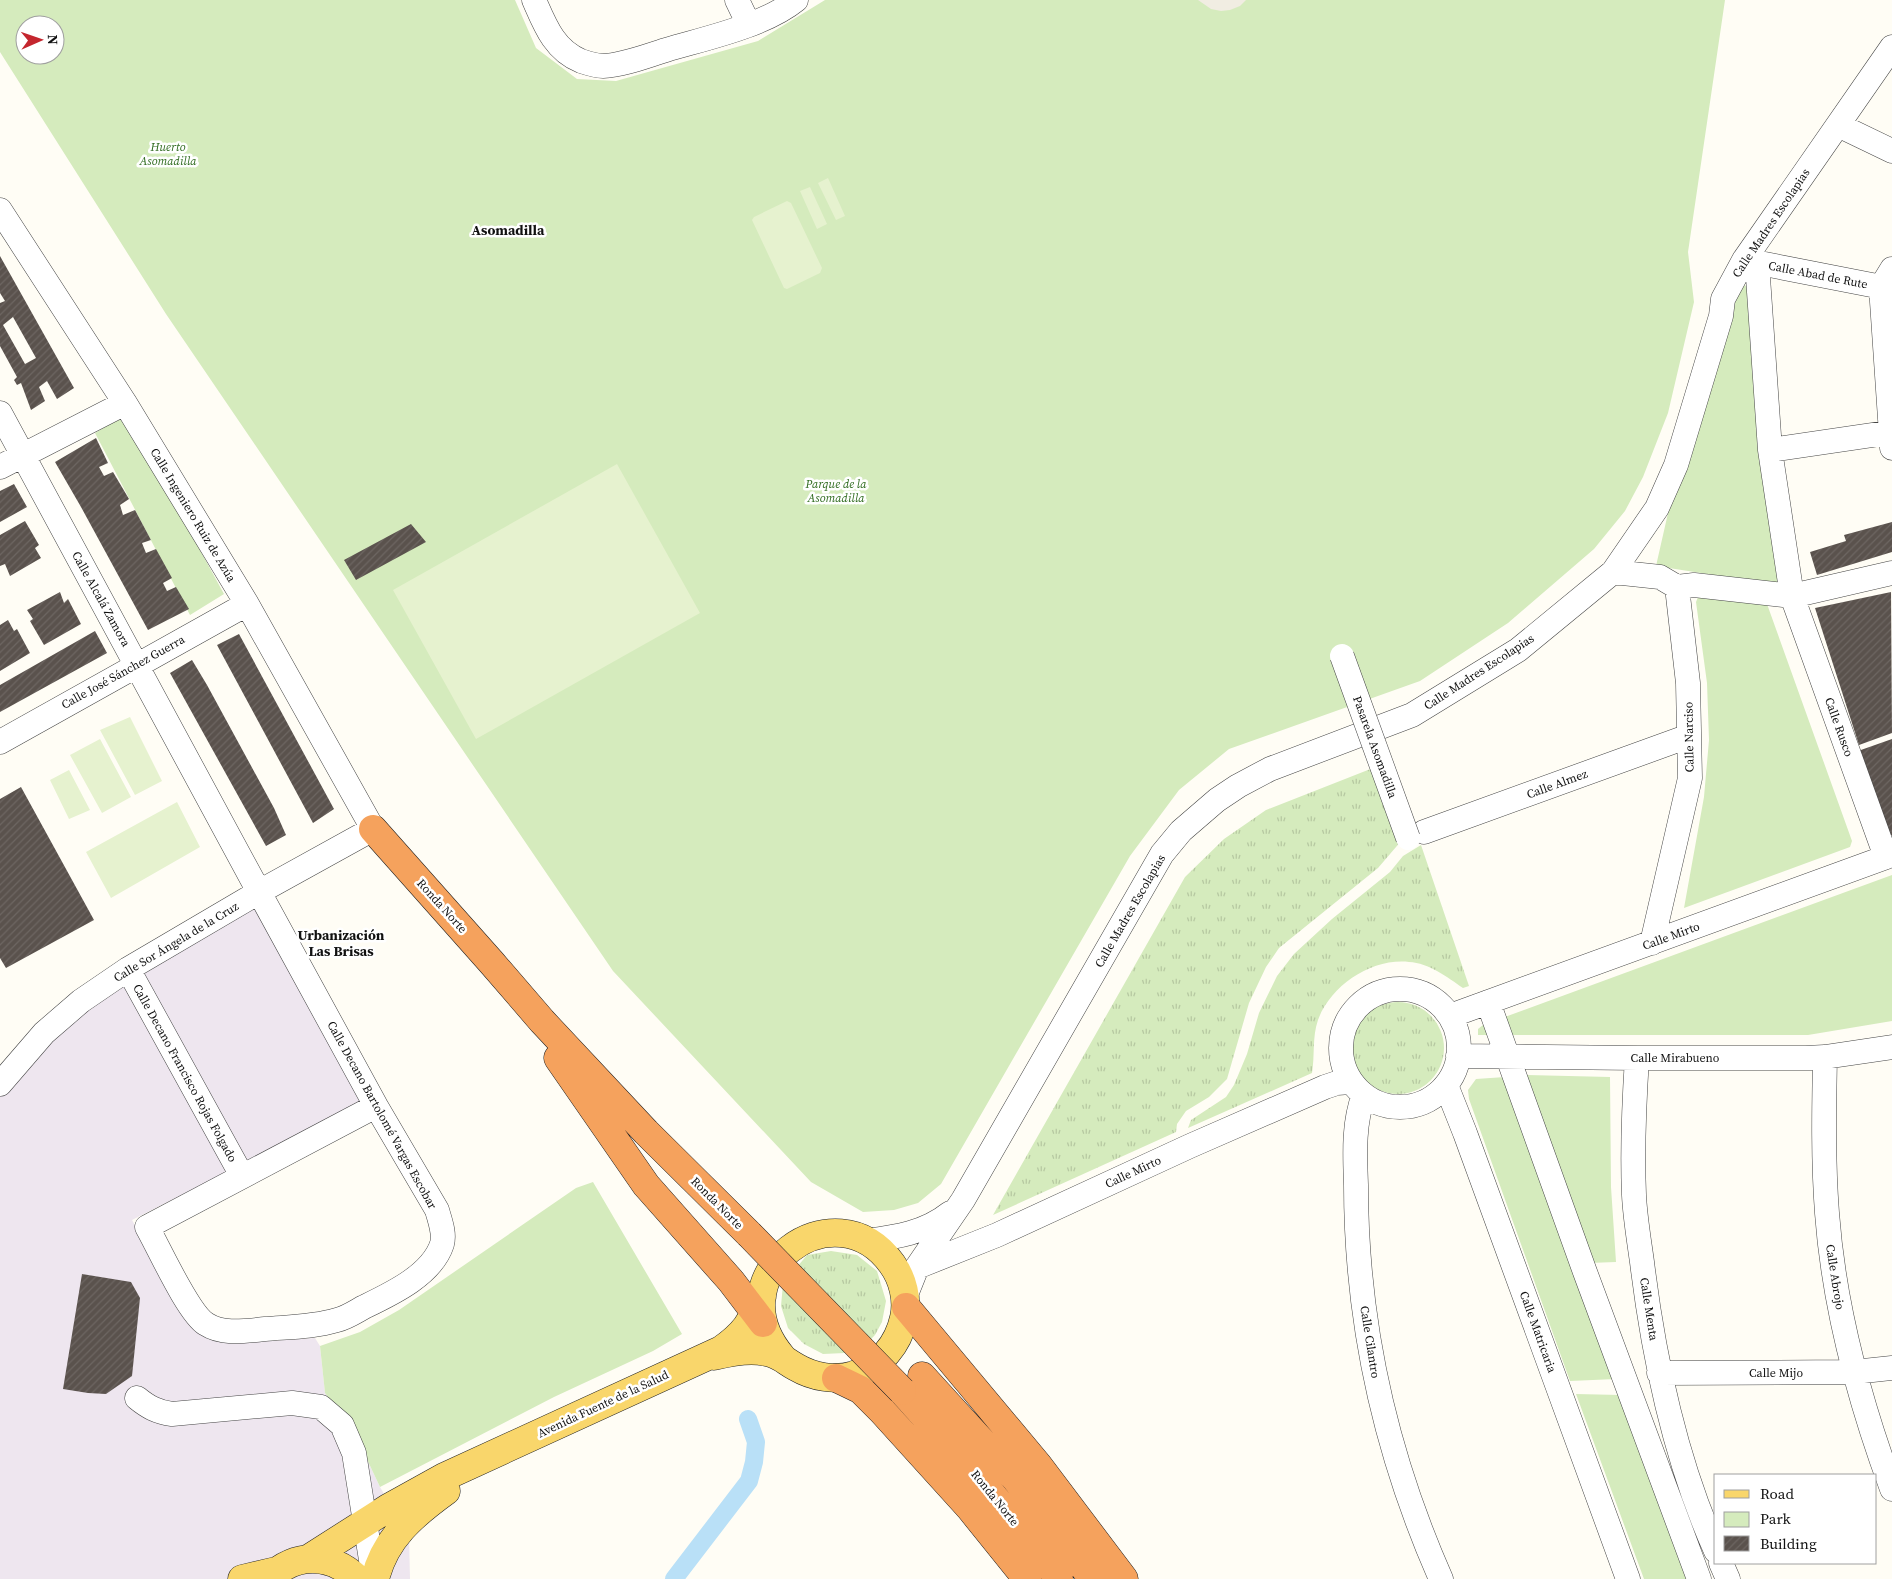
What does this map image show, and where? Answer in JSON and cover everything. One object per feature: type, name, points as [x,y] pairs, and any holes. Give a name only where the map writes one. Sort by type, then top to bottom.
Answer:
[{"type":"highway","name":"Ronda Norte","points":[[373,829],[542,1021],[646,1132],[749,1234],[1014,1478],[1093,1579]]},
{"type":"highway","points":[[542,1021],[559,1060],[646,1185],[731,1281],[760,1310]]},
{"type":"highway","points":[[905,1302],[1038,1465],[1124,1579]]},
{"type":"highway","points":[[836,1378],[861,1390],[882,1411],[969,1507],[1027,1579]]},
{"type":"highway","name":"Ronda Norte","points":[[912,1383],[972,1470],[1059,1579]]},
{"type":"main road","points":[[706,1357],[721,1350],[741,1334],[760,1310],[766,1280],[773,1265],[797,1243],[813,1236],[829,1233],[846,1234],[866,1241],[883,1253],[896,1270],[902,1283],[905,1302],[900,1333],[892,1348],[881,1360],[868,1369],[852,1376],[836,1378],[806,1373],[782,1357],[774,1347],[760,1310]]},
{"type":"main road","points":[[706,1357],[738,1351],[757,1350],[782,1357]]},
{"type":"main road","name":"Avenida Fuente de la Salud","points":[[500,1452],[706,1357]]},
{"type":"main road","points":[[242,1579],[272,1575],[286,1565],[308,1559],[405,1498],[444,1477],[500,1452]]},
{"type":"main road","points":[[308,1559],[323,1560],[337,1564],[349,1571],[370,1578],[400,1529],[437,1498],[500,1452]]},
{"type":"street","points":[[534,0],[548,33],[558,46],[580,60],[602,66],[626,62],[749,25],[788,6],[796,0]]},
{"type":"street","points":[[737,0],[749,25]]},
{"type":"street","name":"Calle Madres Escolapias","points":[[905,1302],[917,1267],[963,1200],[1162,854],[1181,830],[1217,800],[1270,769],[1412,715],[1518,650],[1613,572],[1658,508],[1676,465],[1721,316],[1723,299],[1751,262],[1838,124],[1892,47]]},
{"type":"street","points":[[1838,124],[1892,151]]},
{"type":"street","name":"Calle Ingeniero Ruiz de Azúa","points":[[0,210],[125,403],[247,604],[373,829]]},
{"type":"street","name":"Calle Madres Escolapias","points":[[1751,262],[1770,450],[1792,596]]},
{"type":"street","name":"Calle Abad de Rute","points":[[1751,262],[1888,281]]},
{"type":"street","points":[[1770,450],[1892,438],[1888,281]]},
{"type":"street","points":[[0,467],[125,403]]},
{"type":"street","name":"Calle Alcalá Zamora","points":[[0,413],[259,892]]},
{"type":"street","points":[[1613,572],[1660,578],[1677,587],[1694,585],[1792,596],[1892,573]]},
{"type":"street","name":"Calle Narciso","points":[[1652,943],[1690,778],[1688,684],[1677,587]]},
{"type":"street","name":"Calle Rusco","points":[[1792,596],[1889,856]]},
{"type":"street","name":"Calle José Sánchez Guerra","points":[[0,742],[247,604]]},
{"type":"street","name":"Pasarela Asomadilla","points":[[1342,656],[1416,835]]},
{"type":"street","name":"Calle Almez","points":[[1416,835],[1689,736]]},
{"type":"street","name":"Calle Sor Ángela de la Cruz","points":[[0,1084],[44,1033],[81,1002],[128,969],[259,892],[373,829]]},
{"type":"street","name":"Calle Mirto","points":[[1450,1016],[1889,856]]},
{"type":"street","name":"Calle Decano Bartolomé Vargas Escobar","points":[[147,1227],[192,1310],[205,1324],[218,1330],[234,1332],[321,1324],[339,1320],[413,1281],[430,1263],[442,1244],[442,1226],[437,1210],[376,1106],[259,892]]},
{"type":"street","name":"Calle Decano Francisco Rojas Folgado","points":[[128,969],[242,1176]]},
{"type":"street","points":[[1390,989],[1408,989],[1424,994],[1438,1003],[1450,1016],[1458,1036],[1458,1056],[1456,1067],[1446,1086],[1432,1098],[1416,1105],[1398,1108],[1380,1104],[1357,1089],[1343,1067],[1340,1050],[1342,1033],[1349,1017],[1360,1004],[1374,994],[1390,989]]},
{"type":"street","points":[[1488,1002],[1699,1579]]},
{"type":"street","name":"Calle Mirabueno","points":[[1458,1056],[1637,1058],[1825,1057],[1892,1047]]},
{"type":"street","name":"Calle Abrojo","points":[[1825,1057],[1823,1134],[1827,1214],[1834,1279],[1854,1372],[1871,1433],[1892,1489]]},
{"type":"street","name":"Calle Menta","points":[[1637,1058],[1633,1124],[1634,1196],[1647,1306],[1660,1373],[1679,1451],[1702,1519],[1714,1546]]},
{"type":"street","name":"Calle Mirto","points":[[917,1267],[997,1235],[1190,1146],[1316,1091],[1337,1083],[1357,1089]]},
{"type":"street","name":"Calle Matricaria","points":[[1446,1086],[1472,1152],[1628,1579]]},
{"type":"street","name":"Calle Cilantro","points":[[1357,1089],[1359,1108],[1357,1125],[1356,1224],[1361,1286],[1369,1340],[1378,1388],[1397,1460],[1427,1546],[1441,1579]]},
{"type":"street","name":"Calle Decano Francisco Rojas Folgado","points":[[147,1227],[376,1106]]},
{"type":"street","name":"Calle Madres Escolapias","points":[[866,1241],[907,1234],[934,1225],[963,1200]]},
{"type":"street","name":"Calle Mijo","points":[[1660,1373],[1854,1372],[1892,1368]]},
{"type":"street","points":[[137,1398],[160,1413],[172,1414],[292,1403],[321,1407],[342,1425],[354,1453],[365,1524],[370,1578]]},
{"type":"street","points":[[1721,1564],[1728,1579]]},
{"type":"shaded area","points":[[1198,0],[1246,0],[1240,6],[1221,11],[1211,9]]},
{"type":"shaded area","points":[[250,908],[259,910],[361,1096],[360,1104],[132,1220],[186,1317],[241,1343],[315,1338],[320,1346],[325,1393],[356,1436],[380,1487],[409,1537],[410,1579],[0,1579],[0,1096],[52,1039],[108,993]]},
{"type":"green space","name":"Parque de la Asomadilla","points":[[0,0],[515,0],[536,48],[577,79],[616,81],[758,41],[825,0],[1725,0],[1688,252],[1694,302],[1668,413],[1643,477],[1625,511],[1594,549],[1508,623],[1420,681],[1229,749],[1179,790],[1130,856],[941,1184],[918,1203],[894,1210],[863,1212],[811,1182],[613,971],[166,314],[0,52]]},
{"type":"green space","points":[[828,178],[845,216],[836,220],[818,183]]},
{"type":"green space","points":[[810,187],[827,224],[817,229],[800,191]]},
{"type":"green space","points":[[787,201],[791,203],[822,268],[820,273],[787,289],[784,288],[752,220],[754,217]]},
{"type":"green space","points":[[1742,285],[1747,286],[1785,586],[1656,566],[1678,469],[1727,311]]},
{"type":"green space","points":[[126,414],[224,594],[190,615],[95,433]]},
{"type":"green space","points":[[617,464],[700,613],[476,739],[393,590]]},
{"type":"green space","points":[[1698,597],[1767,604],[1852,841],[1850,847],[1684,908],[1704,797],[1709,740],[1707,683],[1696,602]]},
{"type":"green space","points":[[130,717],[162,781],[135,795],[100,730]]},
{"type":"green space","points":[[100,739],[131,797],[102,813],[70,755]]},
{"type":"green space","points":[[1373,768],[1402,840],[1378,868],[1279,948],[1266,967],[1249,1003],[1227,1079],[1209,1097],[1186,1111],[1177,1124],[1176,1132],[993,1215],[1185,877],[1224,839],[1266,810]]},
{"type":"green space","points":[[69,770],[90,810],[69,819],[50,780]]},
{"type":"green space","points":[[177,802],[200,847],[111,898],[86,852]]},
{"type":"green space","points":[[1421,845],[1469,986],[1463,988],[1438,971],[1416,963],[1395,962],[1367,969],[1343,985],[1324,1007],[1316,1026],[1312,1073],[1188,1128],[1191,1120],[1226,1097],[1234,1085],[1247,1054],[1259,1013],[1277,976],[1294,954],[1332,919],[1390,872],[1403,856]]},
{"type":"green space","points":[[1892,875],[1892,1021],[1808,1035],[1478,1035],[1478,1029],[1483,1025]]},
{"type":"green space","points":[[1398,1002],[1416,1006],[1431,1015],[1440,1030],[1444,1048],[1440,1066],[1431,1081],[1416,1090],[1398,1094],[1380,1090],[1365,1081],[1356,1066],[1352,1048],[1356,1030],[1365,1015],[1380,1006]]},
{"type":"green space","points":[[1527,1075],[1610,1077],[1611,1187],[1616,1262],[1589,1263]]},
{"type":"green space","points":[[1505,1077],[1616,1379],[1570,1381],[1469,1099],[1468,1090],[1476,1079]]},
{"type":"green space","points":[[593,1182],[682,1334],[653,1351],[554,1397],[380,1487],[356,1436],[325,1393],[320,1346],[360,1332],[399,1310],[576,1188]]},
{"type":"green space","points":[[831,1251],[857,1255],[877,1271],[886,1301],[882,1322],[875,1335],[866,1344],[845,1353],[823,1354],[804,1344],[788,1328],[781,1306],[783,1284],[807,1255]]},
{"type":"green space","points":[[1576,1394],[1620,1395],[1688,1579],[1644,1579]]},
{"type":"building","points":[[0,256],[74,388],[57,399],[47,381],[39,387],[45,401],[31,410],[21,383],[17,385],[14,380],[17,377],[0,346],[0,303],[5,301],[0,293]],"holes":[[[13,317],[36,358],[25,364],[3,325]]]},
{"type":"building","points":[[96,438],[108,463],[99,467],[104,476],[113,472],[129,499],[120,505],[123,515],[135,510],[151,540],[142,543],[146,553],[156,549],[172,578],[163,583],[167,591],[176,587],[189,609],[148,630],[55,462]]},
{"type":"building","points":[[14,484],[27,507],[0,522],[0,491]]},
{"type":"building","points":[[25,521],[39,545],[35,548],[41,558],[10,576],[5,564],[0,566],[0,535]]},
{"type":"building","points":[[1892,522],[1892,552],[1817,575],[1810,552],[1846,541],[1844,535]]},
{"type":"building","points":[[411,524],[426,542],[356,580],[344,560]]},
{"type":"building","points":[[60,592],[64,603],[68,599],[81,624],[44,645],[30,621],[33,619],[27,610]]},
{"type":"building","points":[[1891,592],[1892,733],[1859,745],[1815,608]]},
{"type":"building","points":[[8,620],[14,631],[17,629],[30,653],[0,671],[0,625]]},
{"type":"building","points":[[95,631],[107,653],[0,712],[0,685]]},
{"type":"building","points":[[239,634],[334,809],[313,823],[217,645]]},
{"type":"building","points":[[192,660],[274,808],[286,835],[266,846],[170,673]]},
{"type":"building","points":[[1892,739],[1892,835],[1888,837],[1858,751]]},
{"type":"building","points":[[21,787],[94,920],[6,968],[0,958],[0,799]]},
{"type":"building","points":[[82,1274],[131,1282],[140,1298],[132,1376],[106,1394],[63,1389]]},
{"type":"waterway","points":[[674,1579],[749,1481],[754,1462],[756,1442],[748,1419]]},
{"type":"district","name":"Asomadilla","points":[[508,230]]},
{"type":"district","name":"Urbanización Las Brisas","points":[[341,944]]},
{"type":"park label","name":"Huerto Asomadilla","points":[[168,154]]}]
